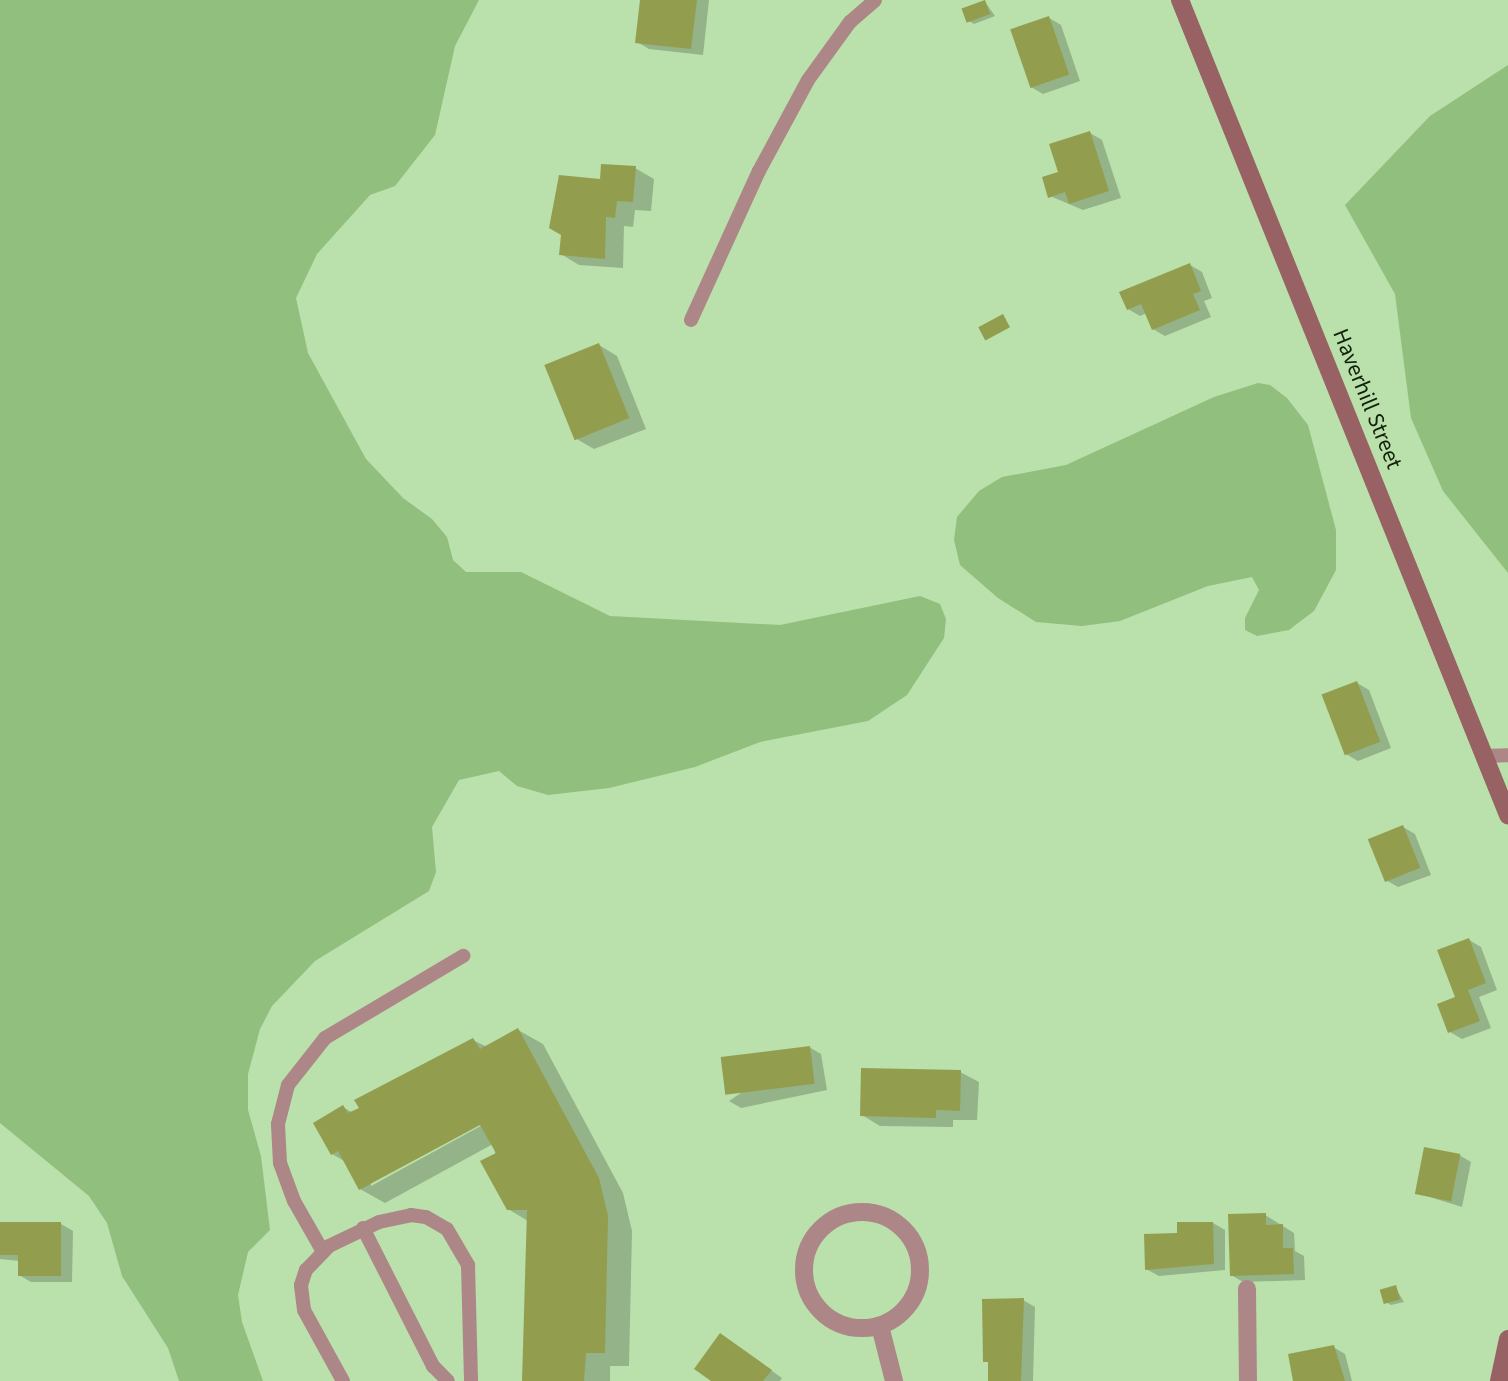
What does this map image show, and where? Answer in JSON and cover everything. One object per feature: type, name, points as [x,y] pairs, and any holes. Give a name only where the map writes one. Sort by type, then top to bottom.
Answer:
[{"type":"street","name":"Haverhill Street","points":[[1180,0],[1508,815]]},
{"type":"street","points":[[867,1212],[889,1219],[907,1233],[918,1252],[920,1275],[914,1297],[900,1315],[880,1326],[858,1328],[835,1322],[817,1308],[806,1288],[804,1266],[810,1244],[825,1226],[845,1215],[867,1212]]},
{"type":"street","points":[[1247,1289],[1248,1381]]},
{"type":"street","points":[[880,1326],[894,1381]]},
{"type":"street","points":[[1499,1381],[1508,1339]]},
{"type":"lane","points":[[691,320],[759,171],[808,80],[850,22],[874,0]]},
{"type":"lane","points":[[1484,756],[1508,755]]},
{"type":"lane","points":[[322,1250],[294,1201],[280,1163],[278,1124],[288,1085],[325,1038],[463,956]]},
{"type":"lane","points":[[343,1381],[302,1302],[306,1269],[322,1250],[363,1228],[411,1215],[433,1220],[451,1234],[471,1275],[471,1381]]},
{"type":"lane","points":[[363,1228],[433,1366],[448,1381]]},
{"type":"green space","points":[[0,0],[479,0],[455,46],[435,135],[395,186],[370,195],[317,254],[296,298],[308,353],[366,459],[403,498],[432,519],[447,537],[453,560],[466,572],[521,572],[610,616],[780,625],[920,596],[940,604],[946,619],[944,638],[907,695],[868,721],[760,742],[695,767],[609,788],[548,795],[517,786],[499,771],[459,780],[432,827],[436,872],[429,891],[315,961],[272,1006],[260,1029],[248,1074],[248,1110],[261,1156],[270,1230],[248,1252],[238,1295],[242,1322],[263,1381],[179,1381],[168,1348],[122,1276],[107,1223],[89,1196],[0,1123]]},
{"type":"green space","points":[[1508,65],[1508,573],[1443,491],[1411,418],[1395,294],[1345,205],[1430,116]]},
{"type":"green space","points":[[1258,383],[1270,385],[1287,398],[1308,425],[1336,530],[1336,570],[1314,611],[1289,630],[1257,636],[1245,630],[1245,618],[1259,590],[1252,577],[1208,586],[1120,621],[1082,626],[1036,622],[998,598],[960,565],[954,540],[957,517],[979,491],[1002,477],[1066,465],[1214,397]]},
{"type":"building","points":[[640,0],[697,0],[691,49],[635,43]]},
{"type":"building","points":[[985,0],[990,14],[967,23],[962,9]]},
{"type":"building","points":[[1049,16],[1069,75],[1030,88],[1010,29]]},
{"type":"building","points":[[1090,131],[1109,191],[1069,204],[1065,192],[1048,198],[1042,177],[1058,172],[1049,144]]},
{"type":"building","points":[[601,164],[636,166],[633,202],[617,201],[615,218],[606,217],[605,259],[559,255],[561,235],[549,228],[559,175],[600,179]]},
{"type":"building","points":[[1190,263],[1201,291],[1193,294],[1200,310],[1152,330],[1141,304],[1127,310],[1119,292]]},
{"type":"building","points":[[1003,314],[1010,327],[985,340],[978,327]]},
{"type":"building","points":[[599,343],[629,418],[575,440],[544,365]]},
{"type":"building","points":[[1357,681],[1380,742],[1345,755],[1322,695]]},
{"type":"building","points":[[1403,825],[1420,868],[1385,882],[1368,839]]},
{"type":"building","points":[[1469,938],[1486,983],[1468,990],[1480,1021],[1448,1033],[1437,1004],[1455,997],[1437,950]]},
{"type":"building","points":[[518,1028],[599,1178],[608,1216],[605,1353],[586,1353],[584,1381],[522,1381],[527,1210],[507,1210],[480,1161],[496,1153],[480,1125],[359,1190],[338,1151],[331,1155],[313,1123],[343,1105],[348,1113],[359,1108],[354,1100],[473,1038],[480,1049]]},
{"type":"building","points":[[810,1046],[815,1084],[725,1095],[721,1057]]},
{"type":"building","points":[[861,1068],[961,1070],[960,1111],[936,1110],[936,1118],[860,1116]]},
{"type":"building","points":[[1424,1147],[1460,1154],[1451,1201],[1415,1194]]},
{"type":"building","points":[[1266,1213],[1266,1225],[1283,1224],[1283,1248],[1293,1248],[1294,1274],[1230,1276],[1228,1214]]},
{"type":"building","points":[[0,1222],[61,1222],[61,1276],[18,1276],[18,1255],[0,1255]]},
{"type":"building","points":[[1177,1222],[1213,1222],[1214,1264],[1145,1270],[1144,1234],[1177,1233]]},
{"type":"building","points":[[1396,1285],[1400,1299],[1384,1304],[1380,1290]]},
{"type":"building","points":[[1024,1298],[1021,1381],[988,1381],[988,1362],[983,1362],[982,1299]]},
{"type":"building","points":[[720,1333],[772,1370],[763,1381],[711,1381],[694,1369]]},
{"type":"building","points":[[1334,1345],[1345,1381],[1293,1381],[1288,1354]]}]
